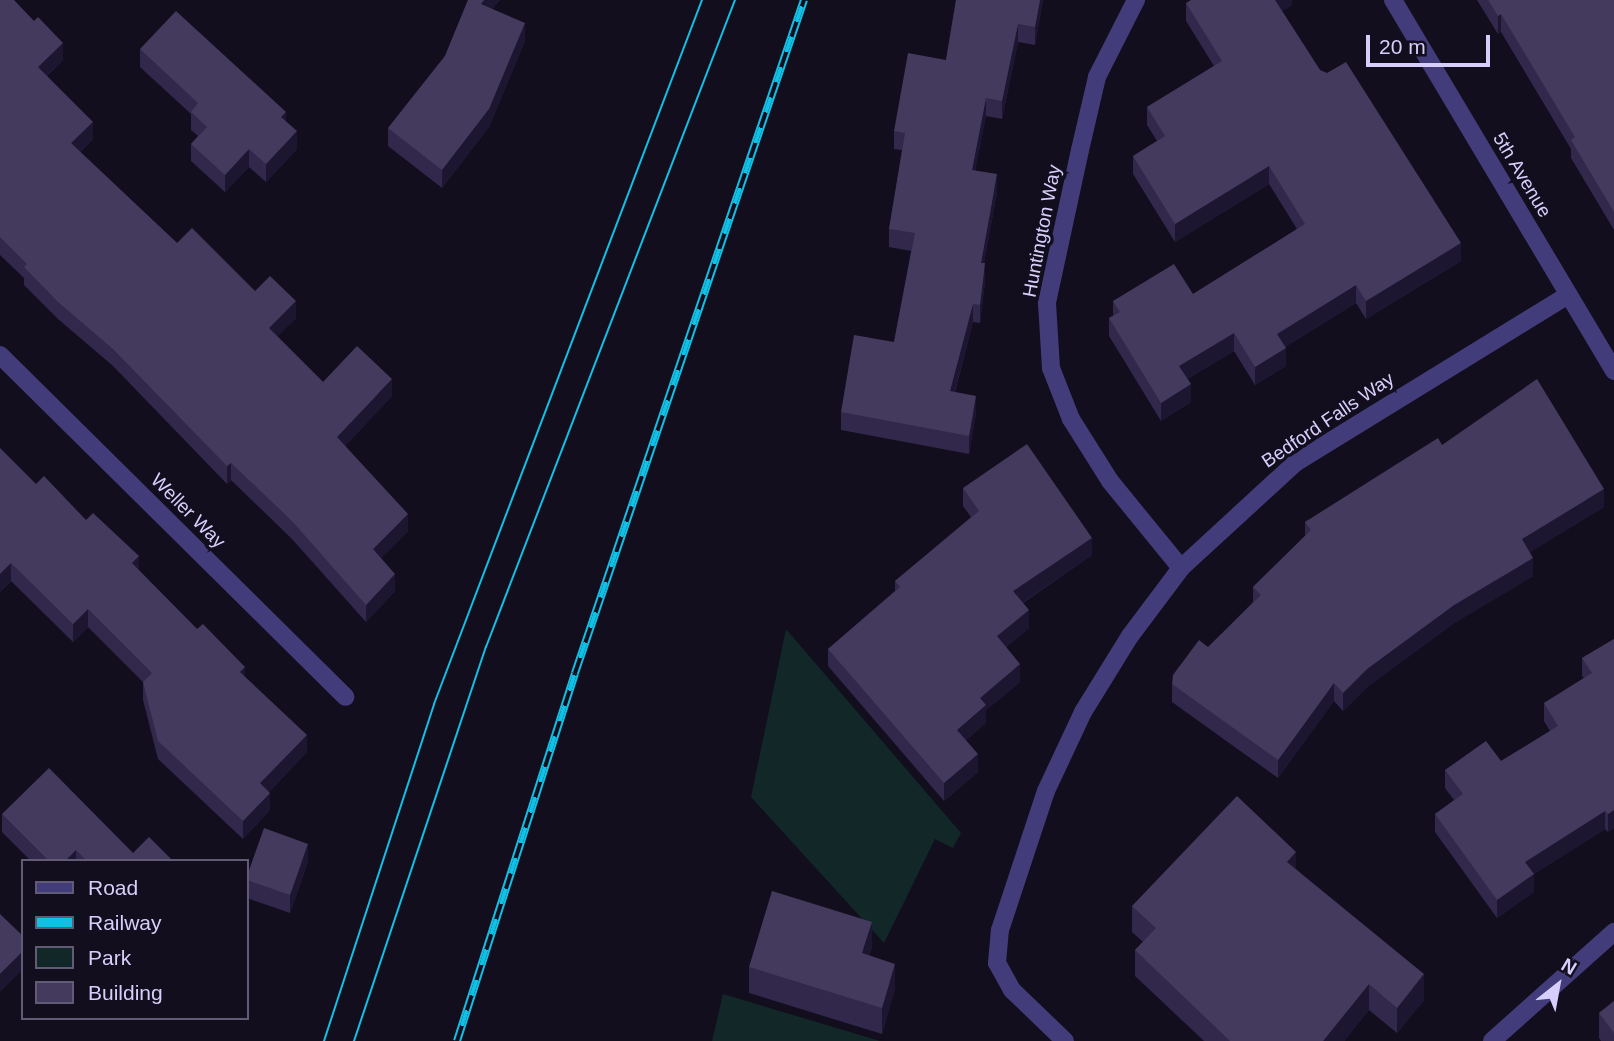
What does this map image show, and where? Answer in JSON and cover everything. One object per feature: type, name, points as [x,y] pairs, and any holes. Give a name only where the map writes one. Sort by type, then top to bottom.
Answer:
[{"type":"street","name":"Huntington Way","points":[[1136,0],[1097,78],[1083,138],[1047,303],[1051,368],[1071,419],[1110,481],[1181,568]]},
{"type":"street","name":"5th Avenue","points":[[1394,0],[1614,372]]},
{"type":"street","name":"Bedford Falls Way","points":[[1065,1041],[1012,990],[998,963],[1008,901],[1046,791],[1090,701],[1130,636],[1181,568],[1296,463],[1568,295]]},
{"type":"street","name":"Weller Way","points":[[0,355],[346,697]]},
{"type":"street","points":[[1492,1041],[1614,932]]},
{"type":"green space","points":[[786,629],[961,833],[953,848],[935,839],[884,943],[751,797]]},
{"type":"green space","points":[[723,994],[880,1041],[712,1041]]},
{"type":"building","points":[[0,0],[14,0],[34,21],[38,17],[63,43],[38,67],[93,122],[71,143],[177,243],[192,228],[255,291],[270,276],[296,301],[269,328],[323,382],[357,346],[392,379],[337,437],[408,514],[373,549],[395,574],[366,605],[292,521],[231,463],[227,466],[113,349],[58,302],[24,267],[27,264],[0,237]]},
{"type":"building","points":[[468,0],[484,0],[481,4],[525,23],[489,109],[442,170],[388,128],[445,56]]},
{"type":"building","points":[[956,0],[1040,0],[1035,27],[1018,24],[1002,101],[986,98],[972,170],[997,174],[981,263],[985,263],[980,305],[973,304],[950,391],[976,396],[969,436],[841,412],[854,335],[894,342],[915,233],[889,229],[905,133],[894,131],[908,53],[946,60]]},
{"type":"building","points":[[1191,0],[1275,0],[1320,70],[1327,73],[1346,62],[1461,243],[1366,301],[1356,285],[1277,334],[1286,348],[1255,367],[1234,333],[1179,366],[1191,384],[1161,403],[1109,318],[1120,312],[1113,301],[1174,264],[1193,294],[1305,224],[1269,166],[1175,224],[1133,156],[1165,136],[1147,107],[1222,61],[1186,3]]},
{"type":"building","points":[[1488,0],[1614,0],[1614,212],[1571,140],[1575,137],[1501,14],[1498,16]]},
{"type":"building","points":[[176,11],[286,112],[281,117],[297,131],[266,164],[249,149],[225,175],[191,144],[207,127],[191,112],[198,103],[140,49]]},
{"type":"building","points":[[1537,379],[1604,489],[1522,539],[1533,558],[1454,605],[1367,669],[1343,693],[1334,683],[1278,760],[1172,684],[1173,675],[1199,640],[1208,647],[1261,595],[1253,587],[1311,530],[1305,522],[1438,438],[1442,445]]},
{"type":"building","points":[[1027,444],[1092,538],[1013,591],[1029,610],[997,636],[1020,664],[980,698],[986,705],[957,730],[978,754],[944,783],[828,649],[900,587],[895,581],[979,511],[963,488]]},
{"type":"building","points":[[0,448],[36,484],[44,476],[86,520],[93,513],[139,556],[132,563],[197,629],[203,624],[245,667],[240,672],[307,735],[260,783],[270,793],[243,821],[158,741],[143,682],[152,673],[88,609],[73,624],[11,563],[0,574]]},
{"type":"building","points":[[1614,639],[1614,810],[1608,814],[1605,811],[1525,862],[1534,874],[1497,900],[1435,814],[1463,794],[1445,770],[1486,741],[1501,761],[1558,726],[1544,703],[1592,673],[1582,658]]},
{"type":"building","points":[[49,768],[133,853],[149,837],[171,859],[85,859],[76,850],[67,859],[47,859],[2,814]]},
{"type":"building","points":[[1237,796],[1296,852],[1287,862],[1424,974],[1397,1008],[1369,984],[1323,1041],[1230,1041],[1135,950],[1156,928],[1132,906]]},
{"type":"building","points":[[264,828],[308,844],[290,895],[248,880]]},
{"type":"building","points":[[772,891],[872,922],[862,953],[895,964],[882,1008],[749,967]]},
{"type":"building","points":[[0,914],[21,934],[21,953],[0,974]]},
{"type":"building","points":[[1614,1001],[1614,1033],[1599,1013]]},
{"type":"tram line","points":[[324,1041],[434,704],[702,0]]},
{"type":"tram line","points":[[354,1041],[486,647],[735,0]]},
{"type":"railway","points":[[457,1041],[575,673],[804,0]]}]
